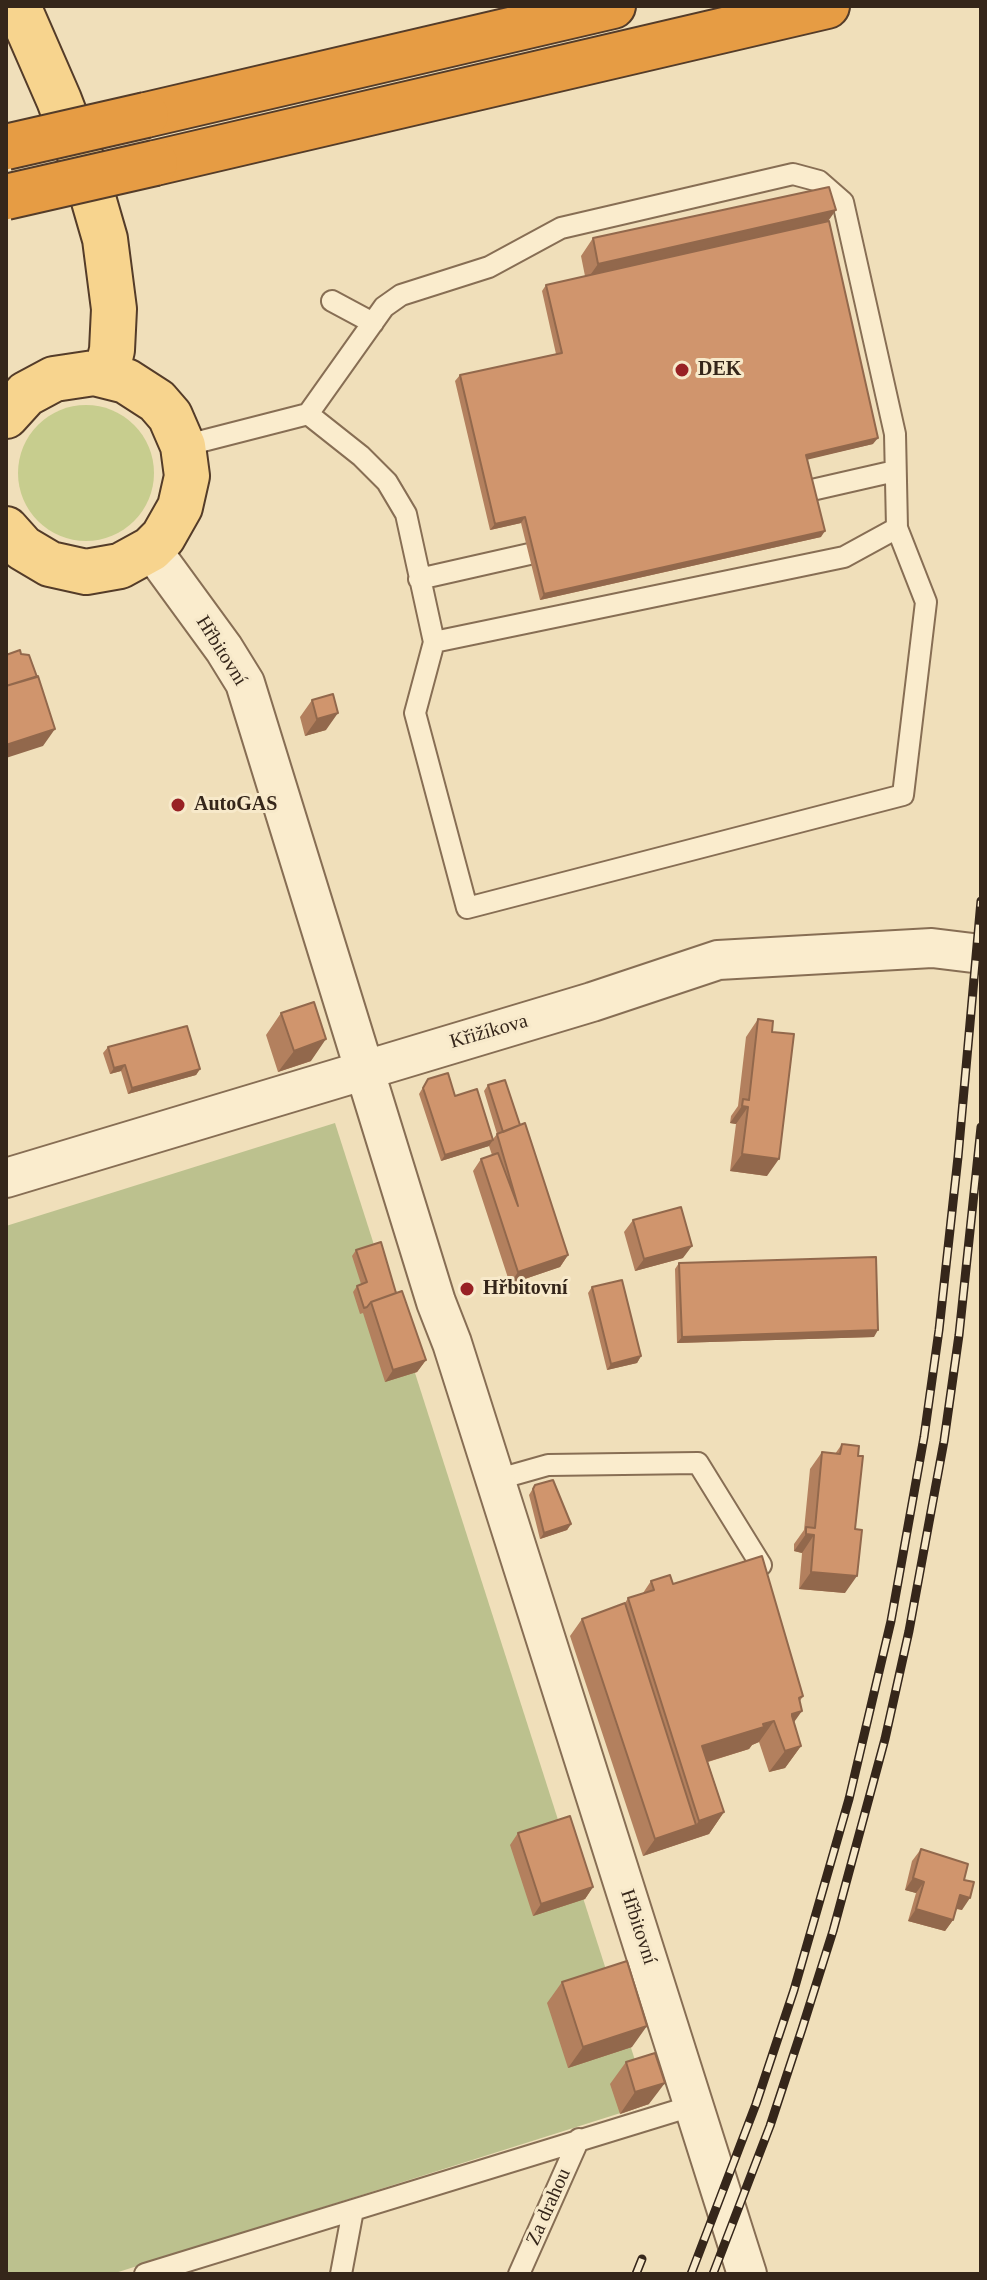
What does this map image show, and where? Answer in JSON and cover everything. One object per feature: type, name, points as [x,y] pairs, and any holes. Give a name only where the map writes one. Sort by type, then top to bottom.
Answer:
[{"type":"highway","points":[[6,147],[613,6]]},
{"type":"highway","points":[[6,197],[827,6]]},
{"type":"main road","points":[[18,6],[83,163],[105,239],[114,309],[112,350],[106,375]]},
{"type":"main road","points":[[32,6],[59,100]]},
{"type":"main road","points":[[6,416],[26,394],[54,379],[82,373],[126,381],[157,401],[170,416],[183,446],[187,476],[174,522],[151,549],[120,566],[86,572],[50,564],[12,546]]},
{"type":"street","name":"Hřbitovní","points":[[151,549],[245,683],[436,1302],[452,1343],[747,2274]]},
{"type":"street","name":"Křižíkova","points":[[6,1178],[592,1002],[718,960],[932,948],[981,954]]},
{"type":"lane","points":[[183,446],[308,414],[378,315],[401,295],[489,267],[561,228],[793,174],[819,181],[843,202],[895,434],[897,528],[926,602],[903,795],[467,908],[415,713],[434,642],[406,514],[387,482],[361,456],[308,414]]},
{"type":"lane","points":[[332,301],[378,315]]},
{"type":"lane","points":[[772,499],[895,471]]},
{"type":"lane","points":[[434,642],[844,557],[897,528]]},
{"type":"lane","points":[[419,579],[573,544]]},
{"type":"lane","points":[[495,1480],[548,1465],[698,1463],[761,1565]]},
{"type":"lane","points":[[145,2274],[695,2105]]},
{"type":"lane","name":"Za drahou","points":[[519,2274],[579,2139]]},
{"type":"lane","points":[[341,2274],[353,2210]]},
{"type":"green space","points":[[86,405],[112,410],[134,425],[149,447],[154,473],[149,499],[134,521],[112,536],[86,541],[60,536],[38,521],[23,499],[18,473],[23,447],[38,425],[60,410]]},
{"type":"green space","points":[[335,1123],[649,2104],[112,2274],[6,2274],[6,1226]]},
{"type":"building","points":[[829,187],[836,210],[598,264],[593,238]]},
{"type":"building","name":"DEK","points":[[829,221],[878,438],[806,455],[825,531],[544,594],[525,517],[495,524],[460,375],[562,353],[546,285]]},
{"type":"building","points":[[20,650],[21,654],[29,655],[37,677],[6,686],[6,655]]},
{"type":"building","points":[[38,676],[55,729],[6,745],[6,686]]},
{"type":"building","points":[[333,694],[338,713],[317,719],[312,700]]},
{"type":"building","points":[[314,1002],[326,1039],[294,1051],[281,1013]]},
{"type":"building","points":[[758,1019],[773,1021],[772,1032],[794,1034],[779,1159],[742,1154],[748,1107],[742,1106],[743,1099],[749,1100]]},
{"type":"building","points":[[187,1026],[200,1069],[132,1088],[125,1065],[114,1068],[108,1047]]},
{"type":"building","points":[[448,1073],[455,1096],[477,1089],[493,1140],[445,1155],[423,1088],[428,1079]]},
{"type":"building","points":[[505,1080],[520,1125],[503,1132],[488,1085]]},
{"type":"building","points":[[525,1123],[568,1255],[518,1272],[481,1159],[498,1153],[518,1206],[497,1134]]},
{"type":"building","points":[[681,1207],[692,1246],[644,1259],[633,1220]]},
{"type":"building","points":[[381,1242],[396,1293],[371,1302],[364,1308],[357,1286],[367,1282],[356,1250]]},
{"type":"building","points":[[876,1257],[878,1330],[682,1337],[679,1263]]},
{"type":"building","points":[[622,1280],[641,1356],[611,1364],[592,1287]]},
{"type":"building","points":[[402,1291],[426,1360],[393,1370],[371,1302]]},
{"type":"building","points":[[842,1444],[859,1446],[858,1456],[863,1456],[855,1529],[862,1530],[857,1576],[811,1572],[814,1535],[806,1534],[806,1527],[815,1528],[822,1452],[840,1454]]},
{"type":"building","points":[[553,1480],[571,1524],[544,1533],[533,1489],[535,1485]]},
{"type":"building","points":[[762,1556],[803,1696],[799,1698],[802,1711],[792,1714],[801,1746],[785,1751],[774,1721],[702,1746],[724,1812],[699,1821],[628,1598],[654,1590],[651,1581],[670,1575],[673,1584]]},
{"type":"building","points":[[625,1603],[696,1825],[655,1839],[582,1619]]},
{"type":"building","points":[[570,1816],[593,1887],[541,1904],[518,1833]]},
{"type":"building","points":[[921,1849],[968,1864],[964,1880],[974,1882],[970,1898],[960,1895],[953,1920],[916,1909],[924,1882],[913,1878]]},
{"type":"building","points":[[627,1961],[647,2026],[583,2047],[562,1982]]},
{"type":"building","points":[[655,2053],[665,2083],[635,2092],[626,2062]]},
{"type":"railway","points":[[691,2274],[756,2104],[794,1990],[849,1799],[891,1621],[924,1437],[939,1330],[981,901]]},
{"type":"railway","points":[[713,2274],[770,2126],[802,2029],[833,1931],[885,1739],[909,1631],[944,1441],[959,1335],[981,1127]]},
{"type":"railway","points":[[636,2274],[642,2259]]},
{"type":"place","name":"DEK","points":[[682,370]]},
{"type":"place","name":"AutoGAS","points":[[178,805]]},
{"type":"place","name":"Hřbitovní","points":[[467,1289]]}]
